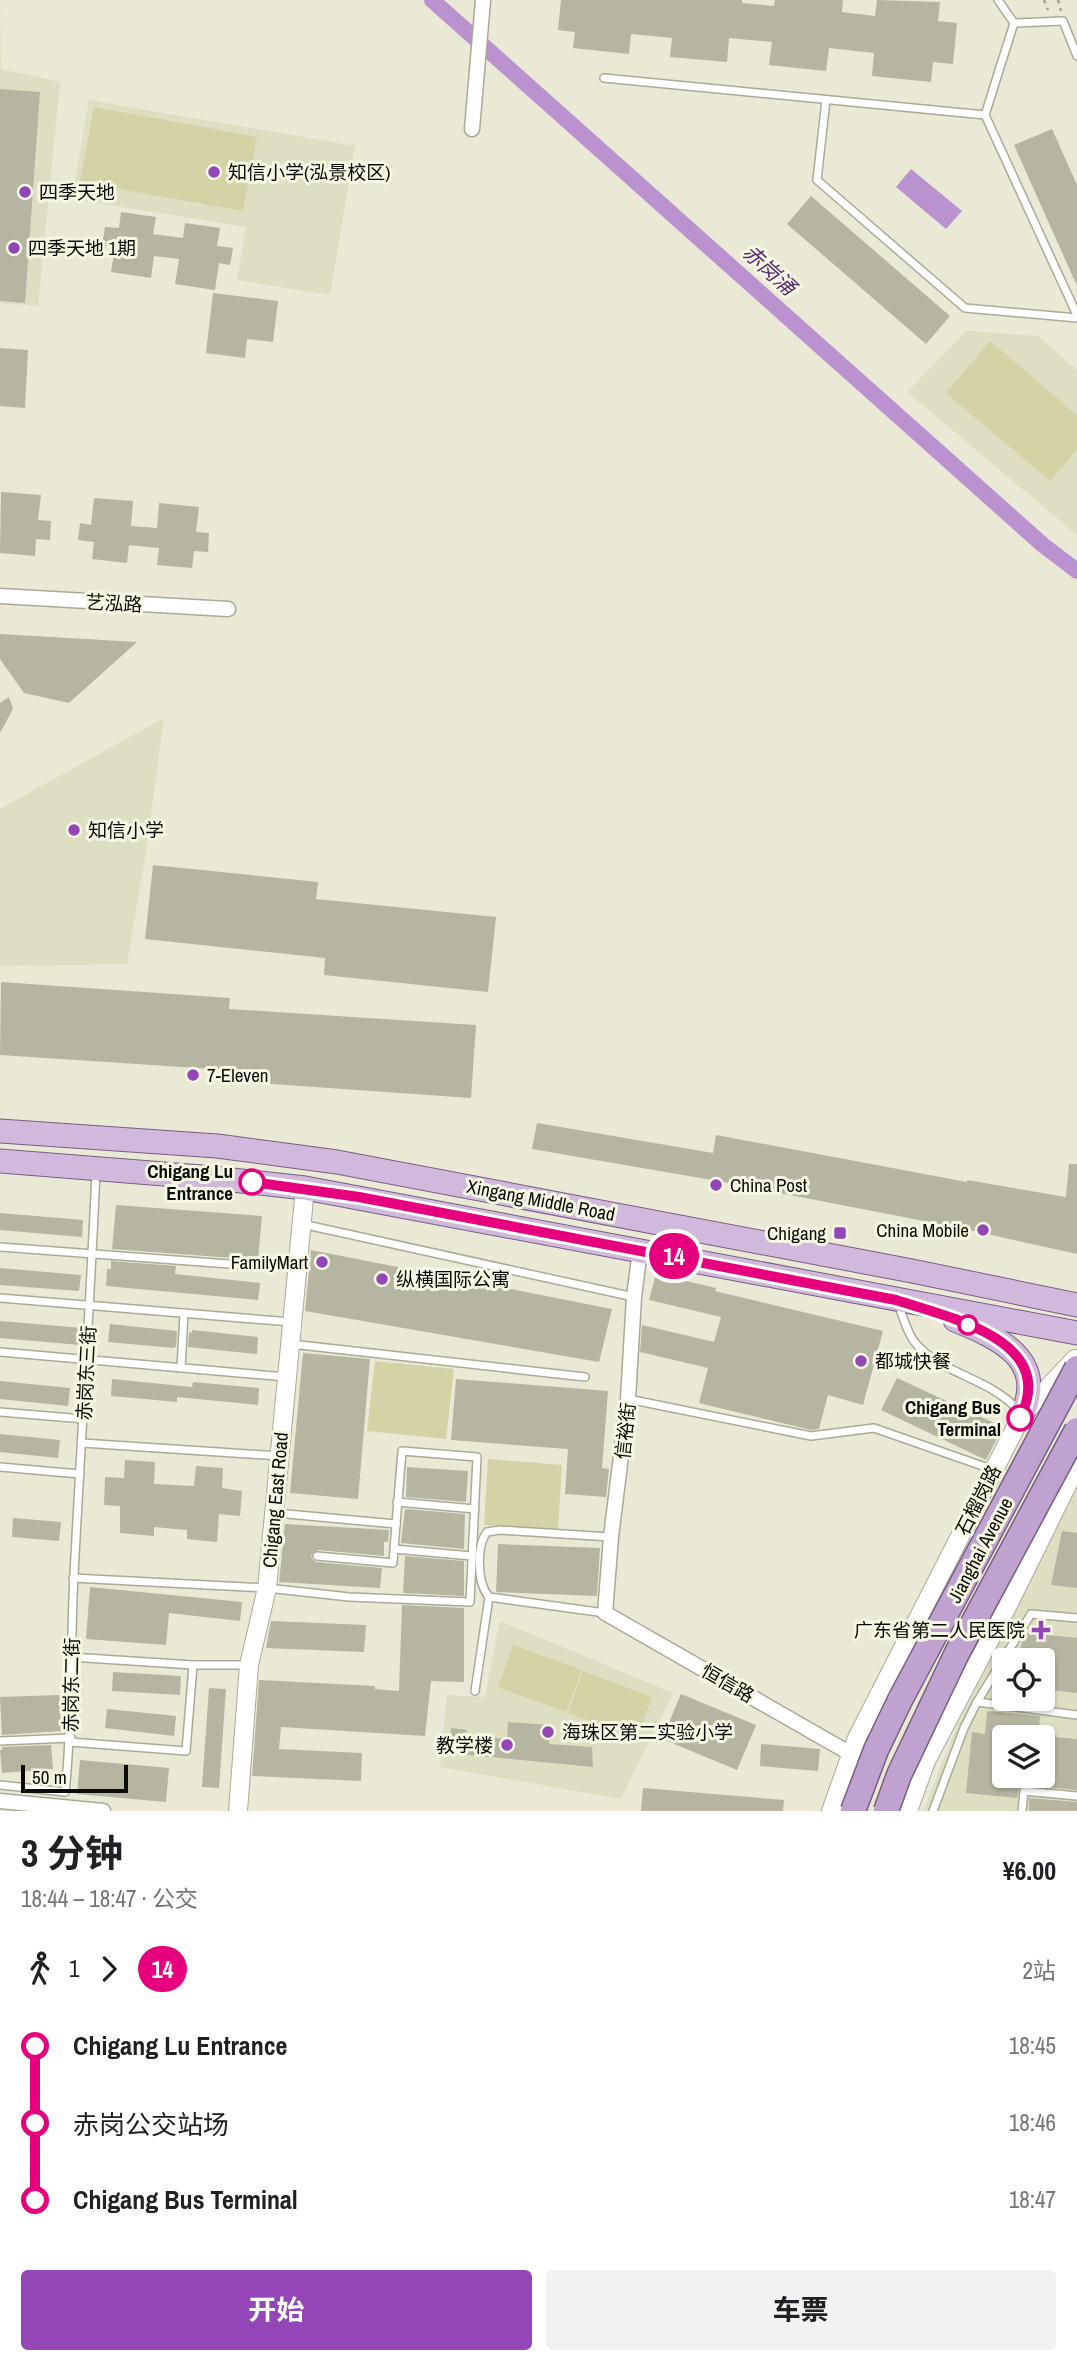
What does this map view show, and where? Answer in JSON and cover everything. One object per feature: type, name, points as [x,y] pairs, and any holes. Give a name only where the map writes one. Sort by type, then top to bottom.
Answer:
[{"type":"highway","name":"Jianghai Avenue","points":[[853,1811],[876,1750],[900,1700],[1077,1368]]},
{"type":"highway","name":"Jianghai Avenue","points":[[886,1811],[904,1763],[957,1653],[1077,1430]]},
{"type":"main road","name":"Xingang Middle Road","points":[[0,1131],[147,1140],[308,1157],[1077,1305]]},
{"type":"main road","points":[[305,1188],[308,1157]]},
{"type":"main road","name":"Xingang Middle Road","points":[[0,1160],[305,1188],[1077,1333]]},
{"type":"main road","points":[[359,1197],[363,1167]]},
{"type":"main road","points":[[1015,1321],[1020,1293]]},
{"type":"main road","points":[[896,1300],[984,1332],[1017,1354],[1025,1366],[1030,1390],[1022,1415]]},
{"type":"street","points":[[472,129],[483,0]]},
{"type":"street","name":"艺泓路","points":[[0,596],[228,609]]},
{"type":"street","name":"Chigang East Road","points":[[238,1811],[249,1665],[267,1588],[305,1188]]},
{"type":"street","name":"信裕街","points":[[606,1613],[611,1537],[628,1399],[634,1297],[640,1250]]},
{"type":"street","name":"石榴岗路","points":[[831,1811],[851,1754],[1022,1415],[1077,1356]]},
{"type":"street","points":[[908,1811],[926,1761],[1009,1603],[1077,1465]]},
{"type":"street","points":[[941,1573],[945,1595],[953,1606],[962,1611],[982,1612],[1009,1603]]},
{"type":"street","name":"恒信路","points":[[606,1613],[851,1754]]},
{"type":"street","points":[[892,1670],[928,1664],[944,1669],[956,1686],[959,1699]]},
{"type":"street","points":[[0,1801],[36,1808],[103,1811]]},
{"type":"lane","points":[[998,0],[1014,23]]},
{"type":"lane","points":[[1014,23],[1063,21],[1077,56]]},
{"type":"lane","points":[[826,100],[817,180],[965,308],[1077,316],[985,115],[1014,23]]},
{"type":"lane","points":[[604,78],[985,115]]},
{"type":"lane","name":"赤岗东三街","points":[[73,1578],[96,1168]]},
{"type":"lane","points":[[301,1224],[634,1297]]},
{"type":"lane","points":[[0,1247],[269,1267]]},
{"type":"lane","points":[[0,1298],[292,1322]]},
{"type":"lane","points":[[896,1300],[907,1328],[920,1349],[1001,1395],[1022,1415]]},
{"type":"lane","points":[[181,1368],[184,1313]]},
{"type":"lane","points":[[290,1344],[585,1377]]},
{"type":"lane","points":[[0,1352],[287,1377]]},
{"type":"lane","points":[[628,1399],[811,1436],[874,1428],[994,1470]]},
{"type":"lane","points":[[0,1412],[84,1419]]},
{"type":"lane","points":[[82,1443],[279,1456]]},
{"type":"lane","points":[[73,1578],[267,1588],[349,1597],[470,1602],[477,1457],[402,1451],[393,1563],[317,1556]]},
{"type":"lane","points":[[0,1467],[80,1474]]},
{"type":"lane","points":[[397,1502],[475,1509]]},
{"type":"lane","points":[[274,1513],[396,1524]]},
{"type":"lane","points":[[606,1613],[489,1597],[483,1590],[480,1560],[487,1532],[611,1537]]},
{"type":"lane","points":[[394,1549],[472,1556]]},
{"type":"lane","name":"赤岗东二街","points":[[0,1785],[65,1792],[71,1740],[73,1578]]},
{"type":"lane","points":[[475,1690],[489,1597]]},
{"type":"lane","points":[[933,1811],[964,1728],[1031,1614],[1077,1618]]},
{"type":"lane","points":[[71,1657],[193,1665],[249,1665]]},
{"type":"lane","points":[[0,1741],[71,1740],[186,1751],[193,1665]]},
{"type":"lane","points":[[978,1702],[1077,1715]]},
{"type":"lane","points":[[1022,1811],[1024,1791],[1077,1796]]},
{"type":"path","points":[[1044,0],[1048,12]]},
{"type":"shaded area","name":"四季天地","points":[[0,0],[1,69],[60,82],[38,306],[0,303]]},
{"type":"shaded area","name":"知信小学(泓景校区)","points":[[89,100],[355,146],[330,295],[237,280],[246,227],[72,199]]},
{"type":"shaded area","points":[[911,169],[962,211],[946,229],[896,187]]},
{"type":"shaded area","points":[[967,331],[1038,336],[1077,370],[1077,535],[907,392]]},
{"type":"shaded area","name":"知信小学","points":[[164,718],[127,964],[0,966],[0,809]]},
{"type":"shaded area","name":"广东省第二人民医院","points":[[1077,1486],[1077,1811],[923,1811],[957,1726],[992,1656],[992,1711],[1055,1711],[1055,1648],[996,1648]]},
{"type":"shaded area","name":"海珠区第二实验小学","points":[[500,1621],[673,1693],[621,1799],[440,1767],[447,1695],[485,1697]]},
{"type":"green space","points":[[94,107],[257,137],[243,211],[80,182]]},
{"type":"green space","points":[[990,341],[1077,415],[1077,450],[1050,481],[946,393]]},
{"type":"green space","points":[[375,1361],[454,1369],[446,1439],[367,1431]]},
{"type":"green space","points":[[488,1459],[562,1465],[558,1530],[484,1525]]},
{"type":"green space","points":[[513,1645],[582,1670],[566,1712],[498,1687]]},
{"type":"green space","points":[[583,1671],[652,1697],[637,1738],[568,1713]]},
{"type":"building","points":[[561,0],[742,0],[742,3],[774,6],[775,0],[843,0],[842,12],[875,16],[877,0],[940,2],[938,21],[957,23],[953,64],[933,62],[931,82],[872,76],[874,53],[829,48],[826,71],[769,65],[772,42],[729,38],[727,62],[670,57],[672,38],[631,34],[629,54],[573,48],[575,32],[558,30]]},
{"type":"building","name":"四季天地","points":[[0,89],[40,92],[25,303],[0,301]]},
{"type":"building","points":[[1052,129],[1077,185],[1077,286],[1014,145]]},
{"type":"building","points":[[811,196],[950,316],[926,344],[787,224]]},
{"type":"building","points":[[121,212],[156,217],[153,234],[183,238],[185,223],[220,228],[217,246],[233,248],[230,265],[219,263],[215,290],[175,284],[179,259],[154,256],[151,278],[111,272],[115,247],[102,246],[105,227],[119,228]]},
{"type":"building","points":[[213,293],[278,301],[273,342],[247,339],[245,358],[206,353]]},
{"type":"building","points":[[0,348],[28,350],[25,408],[0,406]]},
{"type":"building","points":[[1,492],[41,495],[38,520],[51,521],[50,540],[36,539],[35,556],[0,553]]},
{"type":"building","points":[[94,498],[133,501],[131,526],[157,528],[159,503],[199,507],[196,532],[209,533],[208,552],[194,551],[192,568],[157,565],[159,548],[129,545],[127,563],[92,559],[94,542],[78,540],[80,523],[91,525]]},
{"type":"building","points":[[0,634],[137,642],[69,703],[24,693],[0,659]]},
{"type":"building","points":[[9,697],[13,709],[0,733],[0,703]]},
{"type":"building","points":[[153,865],[318,882],[316,899],[496,917],[488,992],[324,975],[325,958],[145,939]]},
{"type":"building","points":[[1,982],[230,998],[229,1009],[476,1025],[471,1098],[242,1082],[243,1071],[0,1055]]},
{"type":"building","points":[[537,1123],[713,1153],[716,1135],[967,1182],[1066,1197],[1069,1164],[1077,1164],[1077,1254],[764,1189],[532,1149]]},
{"type":"building","points":[[116,1205],[262,1216],[258,1260],[112,1249]]},
{"type":"building","points":[[0,1213],[83,1220],[82,1237],[0,1230]]},
{"type":"building","name":"纵横国际公寓","points":[[311,1250],[612,1309],[599,1362],[305,1311]]},
{"type":"building","points":[[111,1261],[176,1266],[175,1274],[260,1283],[258,1300],[106,1286],[107,1269],[111,1269]]},
{"type":"building","points":[[0,1268],[81,1275],[79,1291],[0,1285]]},
{"type":"building","points":[[656,1274],[716,1288],[715,1291],[883,1331],[863,1405],[828,1395],[819,1429],[811,1430],[699,1403],[708,1368],[640,1352],[642,1325],[714,1342],[721,1317],[649,1300]]},
{"type":"building","points":[[0,1321],[82,1328],[80,1345],[0,1338]]},
{"type":"building","points":[[110,1324],[177,1331],[176,1346],[174,1348],[108,1342]]},
{"type":"building","points":[[192,1330],[258,1337],[257,1354],[188,1347],[189,1332],[192,1333]]},
{"type":"building","points":[[303,1353],[370,1359],[358,1499],[290,1493]]},
{"type":"building","points":[[897,1378],[1003,1427],[986,1460],[881,1410]]},
{"type":"building","points":[[112,1379],[192,1387],[193,1382],[259,1388],[258,1405],[177,1397],[177,1402],[111,1396]]},
{"type":"building","points":[[456,1379],[608,1391],[602,1468],[609,1469],[606,1497],[565,1494],[568,1449],[451,1440]]},
{"type":"building","points":[[0,1381],[70,1388],[68,1406],[0,1399]]},
{"type":"building","points":[[0,1434],[60,1440],[58,1458],[0,1452]]},
{"type":"building","points":[[125,1460],[155,1462],[154,1484],[194,1486],[196,1466],[223,1468],[222,1488],[242,1491],[240,1516],[219,1514],[217,1542],[187,1539],[187,1530],[154,1527],[154,1536],[120,1533],[120,1506],[104,1505],[105,1477],[124,1478]]},
{"type":"building","points":[[407,1467],[468,1471],[466,1502],[406,1497]]},
{"type":"building","points":[[405,1509],[465,1514],[464,1549],[401,1543]]},
{"type":"building","points":[[13,1518],[61,1522],[59,1541],[12,1537]]},
{"type":"building","points":[[285,1524],[389,1530],[388,1542],[384,1542],[384,1556],[318,1550],[311,1555],[316,1562],[382,1568],[380,1588],[279,1582]]},
{"type":"building","points":[[1062,1531],[1077,1533],[1077,1588],[1051,1585]]},
{"type":"building","points":[[498,1544],[600,1548],[597,1596],[496,1592]]},
{"type":"building","points":[[405,1556],[464,1561],[464,1596],[403,1593]]},
{"type":"building","points":[[90,1587],[242,1602],[240,1621],[169,1613],[166,1645],[86,1639]]},
{"type":"building","points":[[402,1605],[464,1608],[464,1682],[431,1681],[425,1736],[281,1727],[279,1749],[362,1753],[361,1781],[252,1776],[259,1680],[375,1686],[375,1689],[399,1691]]},
{"type":"building","points":[[271,1621],[366,1625],[364,1652],[266,1648]]},
{"type":"building","points":[[1027,1633],[1077,1638],[1077,1693],[1055,1690],[1055,1648],[1021,1648]]},
{"type":"building","points":[[113,1672],[181,1676],[180,1695],[112,1691]]},
{"type":"building","points":[[209,1688],[226,1689],[219,1788],[202,1787]]},
{"type":"building","points":[[681,1694],[756,1725],[737,1770],[662,1739]]},
{"type":"building","points":[[60,1695],[61,1731],[2,1735],[0,1697]]},
{"type":"building","points":[[107,1709],[176,1716],[174,1736],[105,1728]]},
{"type":"building","points":[[987,1711],[1040,1716],[1039,1725],[992,1725],[992,1788],[1019,1788],[1017,1798],[966,1793],[972,1732],[985,1734]]},
{"type":"building","name":"教学楼","points":[[508,1722],[550,1725],[549,1744],[592,1747],[593,1767],[449,1753],[451,1728],[467,1730],[466,1736],[507,1739]]},
{"type":"building","points":[[1055,1737],[1077,1739],[1077,1790],[1055,1788]]},
{"type":"building","points":[[761,1744],[820,1749],[818,1771],[760,1766]]},
{"type":"building","points":[[51,1745],[53,1769],[2,1773],[2,1747]]},
{"type":"building","points":[[80,1760],[169,1768],[166,1802],[77,1794]]},
{"type":"building","points":[[643,1788],[784,1800],[783,1811],[641,1811]]},
{"type":"building","points":[[1029,1798],[1077,1802],[1077,1811],[1029,1811]]},
{"type":"waterway","name":"赤岗涌","points":[[432,0],[1043,545],[1077,571]]},
{"type":"bus line","name":"14","points":[[252,1182],[359,1197],[896,1300],[984,1332],[1017,1354],[1025,1366],[1030,1390],[1028,1402],[1020,1418]]},
{"type":"place","name":"知信小学(泓景校区)","points":[[214,172]]},
{"type":"place","name":"四季天地","points":[[25,192]]},
{"type":"place","name":"四季天地 1期","points":[[14,248]]},
{"type":"place","name":"知信小学","points":[[74,830]]},
{"type":"place","name":"7-Eleven","points":[[193,1075]]},
{"type":"place","name":"Chigang Lu Entrance","points":[[252,1182]]},
{"type":"place","name":"China Post","points":[[716,1185]]},
{"type":"place","name":"China Mobile","points":[[983,1230]]},
{"type":"place","name":"Chigang","points":[[840,1233]]},
{"type":"place","name":"FamilyMart","points":[[322,1262]]},
{"type":"place","name":"纵横国际公寓","points":[[382,1279]]},
{"type":"place","name":"都城快餐","points":[[861,1361]]},
{"type":"place","name":"Chigang Bus Terminal","points":[[1020,1418]]},
{"type":"place","name":"广东省第二人民医院","points":[[1041,1630]]},
{"type":"place","name":"海珠区第二实验小学","points":[[548,1732]]},
{"type":"place","name":"教学楼","points":[[507,1745]]}]
